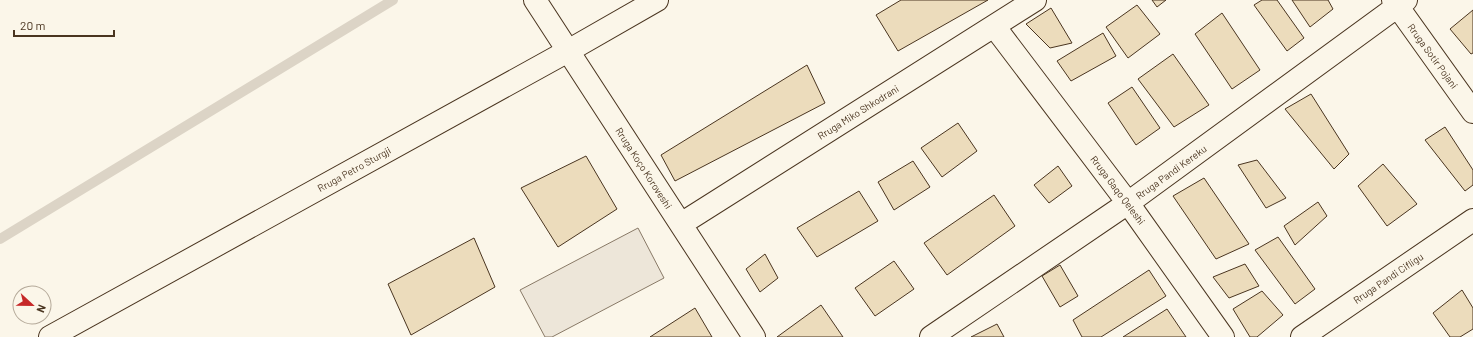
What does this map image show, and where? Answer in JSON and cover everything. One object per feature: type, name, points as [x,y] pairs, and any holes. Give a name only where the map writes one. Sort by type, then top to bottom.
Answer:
[{"type":"street","name":"Rruga Koço Koroveshi","points":[[535,0],[754,337]]},
{"type":"street","name":"Rruga Petro Sturgji","points":[[50,337],[568,51],[657,0]]},
{"type":"street","name":"Rruga Miko Shkodrani","points":[[681,224],[1035,0]]},
{"type":"street","name":"Rruga Sotir Pojani","points":[[1399,2],[1473,112]]},
{"type":"street","name":"Rruga Pandi Kereku","points":[[931,337],[1128,204],[1399,2]]},
{"type":"street","name":"Rruga Gaqo Qeleshi","points":[[994,26],[1128,204],[1223,337]]},
{"type":"street","name":"Rruga Pandi Cifligu","points":[[1302,337],[1473,220]]},
{"type":"shaded area","points":[[638,228],[664,278],[552,337],[545,337],[520,290]]},
{"type":"building","points":[[901,0],[988,0],[898,51],[876,15]]},
{"type":"building","points":[[1152,0],[1166,0],[1157,7]]},
{"type":"building","points":[[1262,0],[1277,0],[1304,38],[1287,51],[1254,5]]},
{"type":"building","points":[[1292,0],[1328,0],[1333,9],[1310,27]]},
{"type":"building","points":[[1137,5],[1160,34],[1128,58],[1106,27]]},
{"type":"building","points":[[1051,8],[1072,43],[1050,48],[1026,24]]},
{"type":"building","points":[[1473,10],[1473,53],[1471,54],[1450,29]]},
{"type":"building","points":[[1222,13],[1260,70],[1232,89],[1195,34]]},
{"type":"building","points":[[1103,33],[1116,56],[1071,81],[1057,61]]},
{"type":"building","points":[[1173,54],[1209,105],[1174,127],[1138,79]]},
{"type":"building","points":[[807,65],[825,103],[675,181],[661,155]]},
{"type":"building","points":[[1132,87],[1160,128],[1136,145],[1108,103]]},
{"type":"building","points":[[1311,94],[1349,154],[1334,169],[1285,109]]},
{"type":"building","points":[[958,123],[977,151],[942,177],[921,148]]},
{"type":"building","points":[[1445,127],[1473,170],[1473,185],[1465,191],[1425,140]]},
{"type":"building","points":[[586,156],[617,209],[558,247],[521,188]]},
{"type":"building","points":[[1257,160],[1286,198],[1266,208],[1238,165]]},
{"type":"building","points":[[913,161],[930,187],[894,210],[878,182]]},
{"type":"building","points":[[1383,164],[1417,204],[1387,226],[1358,186]]},
{"type":"building","points":[[1058,166],[1072,186],[1049,203],[1034,185]]},
{"type":"building","points":[[1204,178],[1249,244],[1216,259],[1173,196]]},
{"type":"building","points":[[859,191],[878,221],[817,257],[797,228]]},
{"type":"building","points":[[994,195],[1015,226],[947,275],[924,243]]},
{"type":"building","points":[[1318,202],[1327,216],[1295,245],[1284,226]]},
{"type":"building","points":[[1278,237],[1315,289],[1295,304],[1255,250]]},
{"type":"building","points":[[474,238],[495,287],[411,335],[388,284]]},
{"type":"building","points":[[765,254],[778,278],[760,292],[746,269]]},
{"type":"building","points":[[894,261],[914,289],[875,316],[855,288]]},
{"type":"building","points":[[1245,264],[1259,286],[1229,298],[1213,277]]},
{"type":"building","points":[[1060,265],[1078,296],[1060,307],[1042,276]]},
{"type":"building","points":[[1149,270],[1166,296],[1101,337],[1082,337],[1073,320]]},
{"type":"building","points":[[1462,290],[1473,308],[1473,329],[1460,337],[1450,337],[1433,313]]},
{"type":"building","points":[[1262,291],[1283,315],[1257,337],[1250,337],[1233,309]]},
{"type":"building","points":[[821,305],[843,337],[777,337]]},
{"type":"building","points":[[695,308],[712,337],[650,337]]},
{"type":"building","points":[[1167,309],[1186,337],[1123,337]]},
{"type":"building","points":[[997,324],[1004,337],[971,337]]},
{"type":"waterway","points":[[0,239],[393,0]]}]
